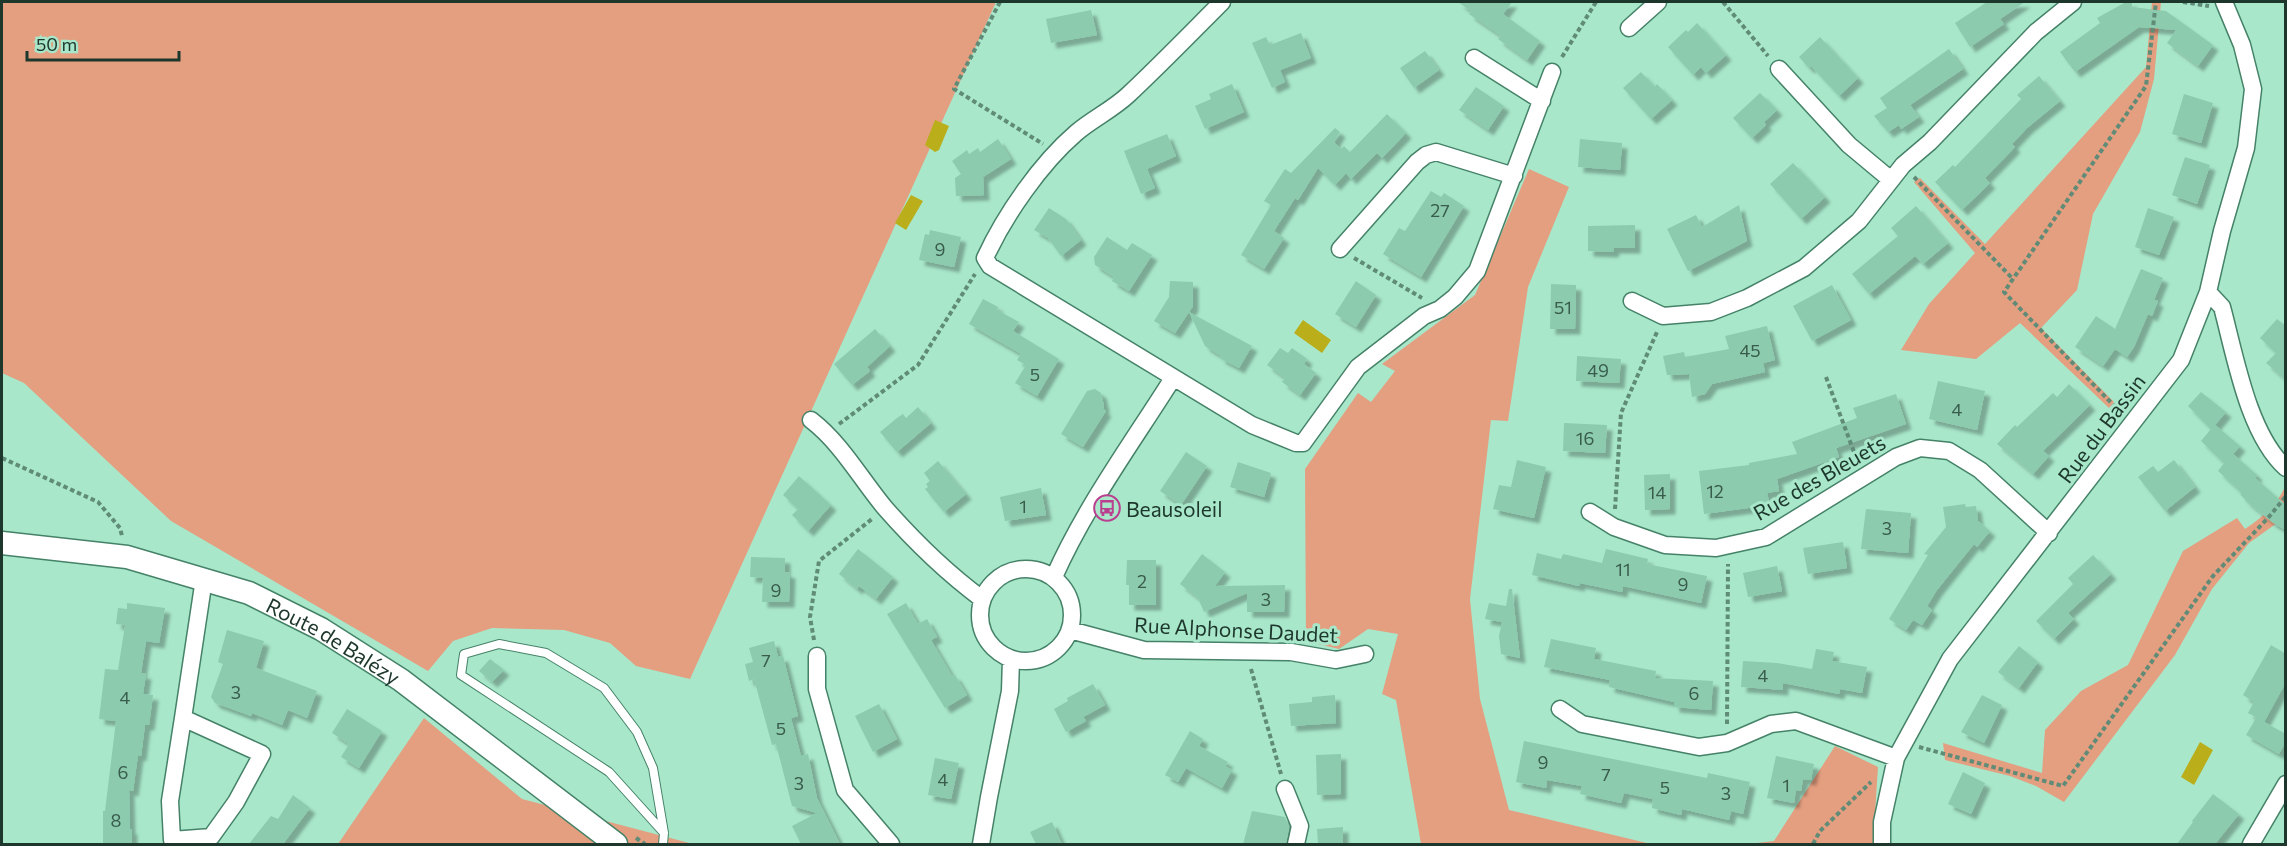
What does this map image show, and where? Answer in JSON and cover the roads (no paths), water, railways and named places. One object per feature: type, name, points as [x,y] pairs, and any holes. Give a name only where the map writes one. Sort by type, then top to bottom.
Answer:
[{"type":"main road","name":"Route de Balézy","points":[[2,543],[126,557],[249,593],[321,629],[391,674],[615,844]]},
{"type":"street","points":[[1222,2],[1126,97],[1076,134],[1057,153],[1025,190],[996,232],[985,258],[990,266],[1252,425],[1296,443],[1304,443],[1358,367],[1424,316],[1440,309],[1455,297],[1477,271],[1515,176],[1552,72]]},
{"type":"street","points":[[1629,28],[1658,2]]},
{"type":"street","points":[[1632,301],[1664,316],[1711,312],[1747,298],[1804,268],[1859,221],[1903,165],[1930,142],[2036,32],[2073,2]]},
{"type":"street","name":"Rue du Bassin","points":[[1882,844],[1882,822],[1900,751],[1950,659],[2181,360],[2208,292],[2222,231],[2246,147],[2253,89],[2242,45],[2224,2]]},
{"type":"street","points":[[1474,58],[1542,101]]},
{"type":"street","points":[[1779,69],[1849,145],[1891,180]]},
{"type":"street","points":[[1340,249],[1417,162],[1426,155],[1436,152],[1515,176]]},
{"type":"street","points":[[2208,292],[2222,307],[2254,424],[2276,459],[2286,468]]},
{"type":"street","points":[[1054,577],[1098,496],[1173,378]]},
{"type":"street","points":[[812,420],[828,433],[886,508],[955,579],[982,599]]},
{"type":"street","name":"Rue des Bleuets","points":[[1590,512],[1614,527],[1665,546],[1716,548],[1728,546],[1766,537],[1896,457],[1920,448],[1949,451],[1980,470],[2049,533]]},
{"type":"street","points":[[1034,569],[1054,577],[1071,601],[1070,630],[1057,650],[1035,661],[1011,659],[991,646],[980,624],[982,599],[994,581],[1013,570],[1034,569]]},
{"type":"street","points":[[183,717],[262,754],[236,802],[211,837],[172,840],[170,801],[204,579]]},
{"type":"street","name":"Rue Alphonse Daudet","points":[[1070,630],[1144,650],[1291,652],[1336,660],[1365,654]]},
{"type":"street","points":[[817,656],[817,689],[845,790],[891,844]]},
{"type":"street","points":[[981,844],[988,797],[1010,691],[1011,659]]},
{"type":"street","points":[[1560,709],[1582,724],[1699,747],[1727,743],[1771,724],[1796,721],[1900,751]]},
{"type":"street","points":[[2251,844],[2286,784]]},
{"type":"street","points":[[1285,789],[1300,826],[1296,844]]},
{"type":"lane","points":[[663,844],[664,833],[653,768],[637,732],[604,688],[546,653],[500,644],[464,654],[461,675],[609,772],[664,833]]},
{"type":"place","name":"Beausoleil","points":[[1107,508]]}]
